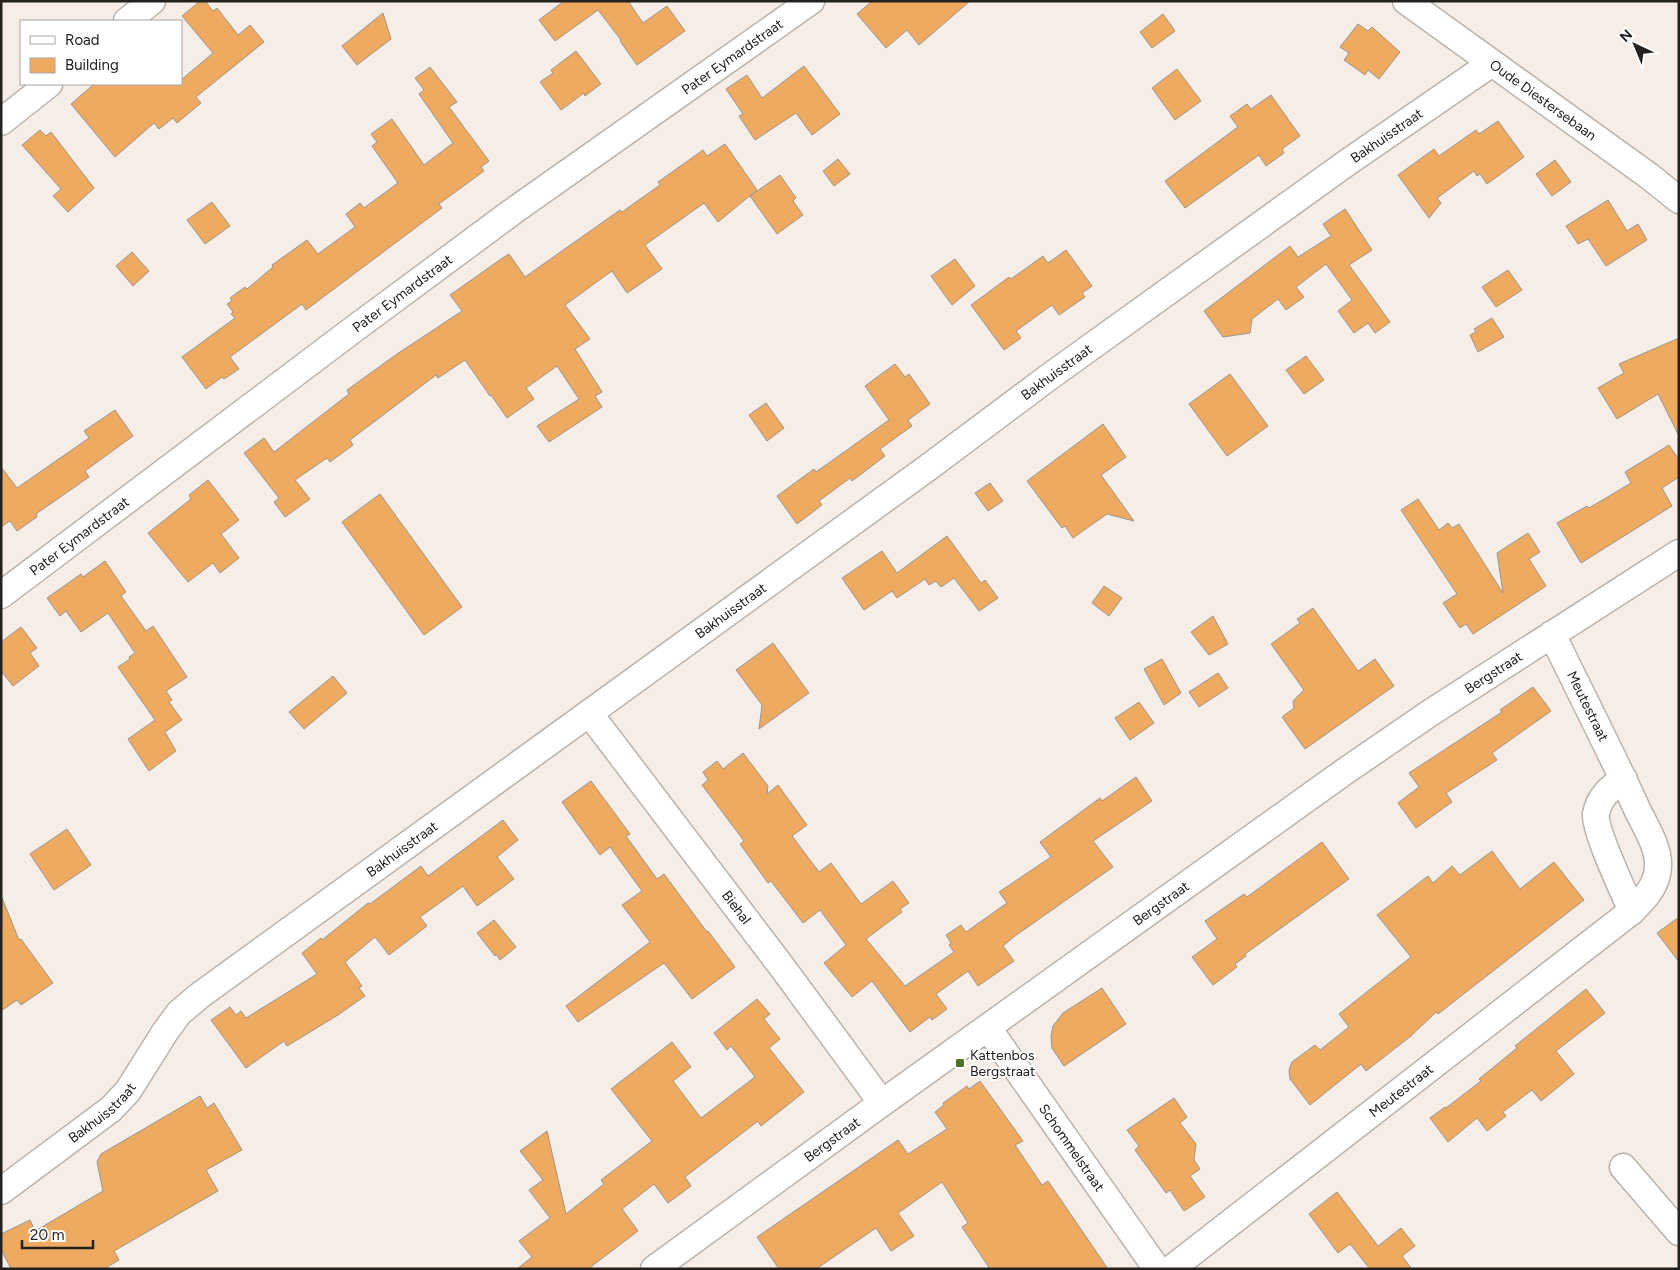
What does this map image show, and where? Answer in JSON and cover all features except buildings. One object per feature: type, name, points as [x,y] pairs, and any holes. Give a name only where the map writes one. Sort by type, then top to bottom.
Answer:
[{"type":"street","points":[[128,20],[152,1]]},
{"type":"street","name":"Pater Eymardstraat","points":[[1,595],[496,224],[811,1]]},
{"type":"street","name":"Oude Diestersebaan","points":[[1406,1],[1649,176],[1679,200]]},
{"type":"street","name":"Bakhuisstraat","points":[[1,1192],[111,1109],[128,1091],[179,1013],[199,996],[926,469],[1113,330],[1348,162],[1492,63]]},
{"type":"street","points":[[1,122],[48,85]]},
{"type":"street","name":"Bergstraat","points":[[654,1269],[1344,772],[1552,634],[1679,553]]},
{"type":"street","name":"Meutestraat","points":[[1171,1269],[1632,911],[1647,896],[1655,880],[1658,866],[1656,850],[1624,779],[1552,634]]},
{"type":"street","name":"Biehal","points":[[589,713],[793,982],[882,1103]]},
{"type":"street","points":[[1624,779],[1613,786],[1602,797],[1596,815],[1600,834],[1632,911]]},
{"type":"street","name":"Schommelstraat","points":[[988,1028],[1157,1269]]},
{"type":"street","points":[[1623,1167],[1679,1232]]},
{"type":"place","name":"Kattenbos Bergstraat","points":[[960,1063]]}]
